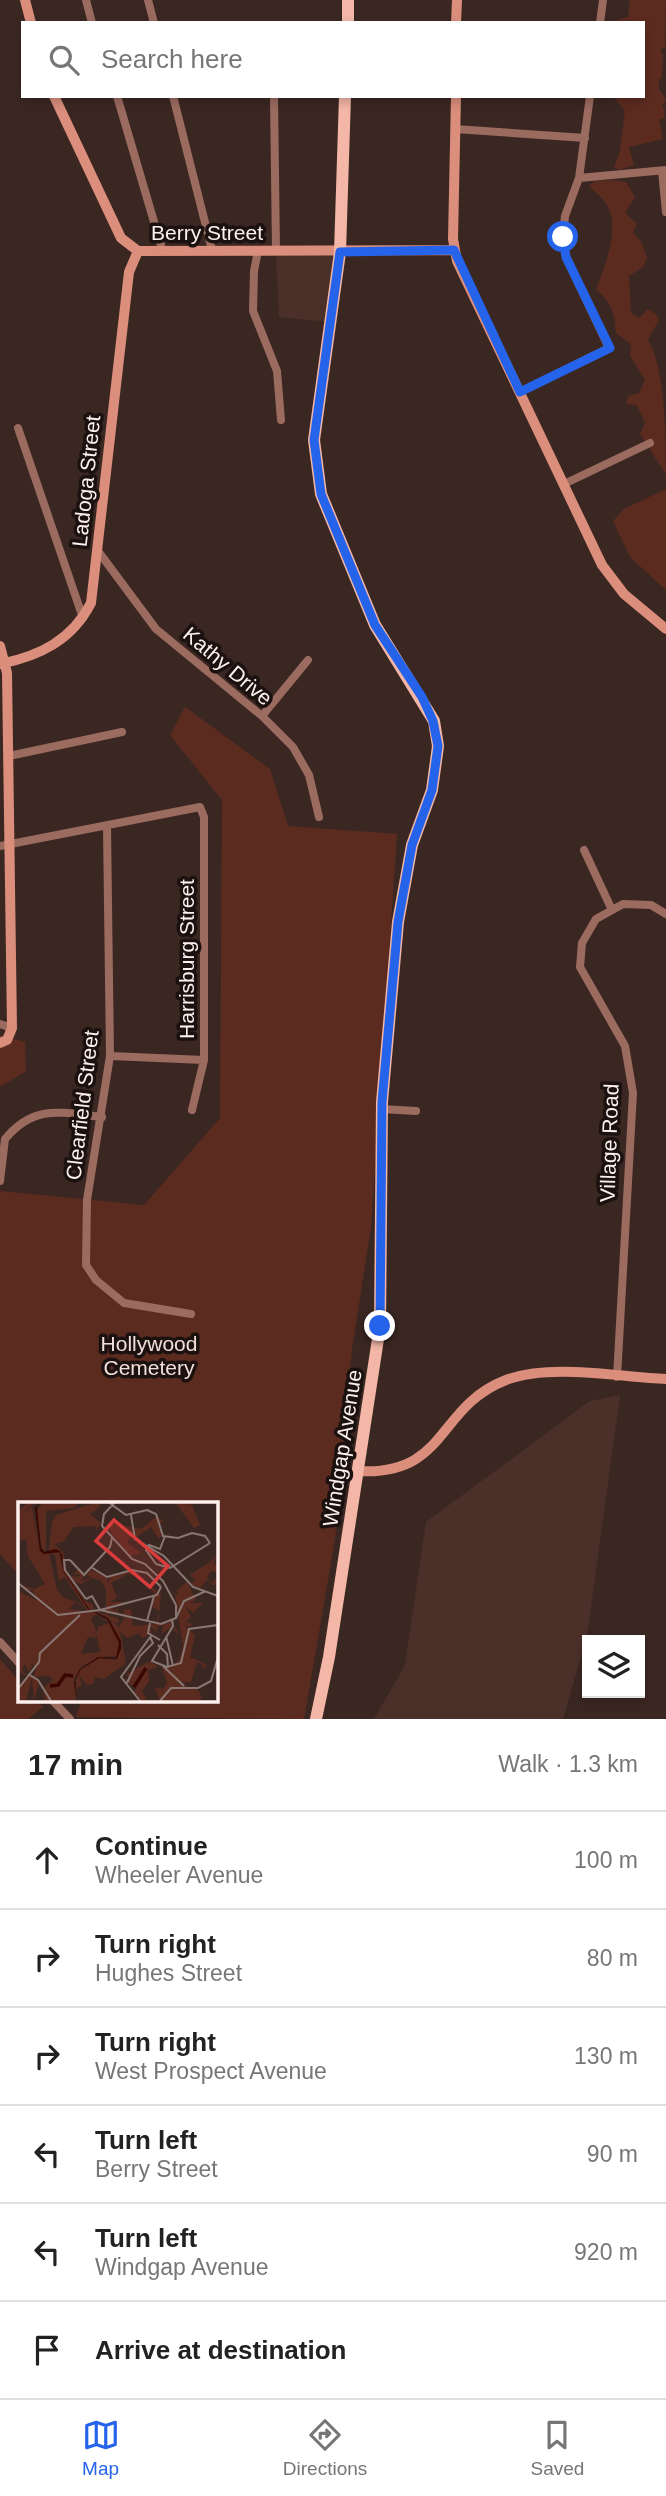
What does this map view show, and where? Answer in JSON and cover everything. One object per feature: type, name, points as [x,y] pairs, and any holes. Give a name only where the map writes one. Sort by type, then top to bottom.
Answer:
[{"type":"main road","points":[[348,0],[348,21]]},
{"type":"main road","name":"Windgap Avenue","points":[[316,1719],[329,1657],[380,1326],[382,1110],[404,881],[432,790],[438,746],[433,721],[422,697],[375,625],[321,494],[314,461],[314,440],[340,252],[345,98]]},
{"type":"street","points":[[25,0],[30,21]]},
{"type":"street","points":[[86,0],[91,21]]},
{"type":"street","points":[[148,0],[153,21]]},
{"type":"street","points":[[456,21],[457,0]]},
{"type":"street","points":[[600,21],[603,0]]},
{"type":"street","name":"Berry Street","points":[[55,98],[121,238],[138,251],[454,250]]},
{"type":"street","points":[[118,98],[162,249]]},
{"type":"street","points":[[174,98],[212,250]]},
{"type":"street","points":[[274,98],[276,251]]},
{"type":"street","points":[[456,98],[454,250],[605,570],[624,594],[666,629]]},
{"type":"street","points":[[520,392],[610,348],[566,257],[563,237],[565,216],[579,178],[590,98]]},
{"type":"street","points":[[455,129],[585,138]]},
{"type":"street","points":[[579,178],[664,171],[666,212]]},
{"type":"street","name":"Ladoga Street","points":[[3,664],[45,651],[63,641],[83,618],[91,603],[129,272],[138,251]]},
{"type":"street","points":[[258,251],[254,271],[253,312],[277,370],[281,421]]},
{"type":"street","points":[[18,428],[83,618]]},
{"type":"street","points":[[564,484],[650,443]]},
{"type":"street","name":"Kathy Drive","points":[[98,551],[156,629],[262,716],[293,747],[304,766],[319,817]]},
{"type":"street","points":[[0,646],[3,664],[4,739],[9,756],[5,845],[7,1040],[0,1043]]},
{"type":"street","points":[[262,716],[308,660]]},
{"type":"street","points":[[9,756],[122,732]]},
{"type":"street","name":"Harrisburg Street","points":[[107,827],[200,807],[204,817],[204,1060],[192,1110]]},
{"type":"street","points":[[5,845],[107,827]]},
{"type":"street","name":"Clearfield Street","points":[[107,827],[110,1056],[87,1200],[86,1265],[96,1280],[124,1303],[191,1314]]},
{"type":"street","points":[[584,850],[612,910],[623,904],[651,905],[666,914]]},
{"type":"street","name":"Village Road","points":[[612,910],[597,919],[582,943],[580,967],[625,1046],[633,1093],[617,1377]]},
{"type":"street","points":[[110,1056],[204,1060]]},
{"type":"street","points":[[382,1110],[416,1111]]},
{"type":"street","points":[[0,1181],[5,1139],[28,1118],[46,1111],[102,1116]]},
{"type":"street","points":[[358,1471],[391,1471],[418,1460],[432,1448],[466,1405],[505,1381],[545,1373],[666,1379]]},
{"type":"street","points":[[0,1642],[18,1662]]},
{"type":"street","points":[[54,1702],[70,1719]]},
{"type":"shaded area","points":[[276,251],[340,252],[330,322],[279,317]]},
{"type":"shaded area","points":[[620,1395],[587,1635],[582,1635],[582,1653],[563,1719],[374,1719],[405,1665],[426,1522],[590,1401]]},
{"type":"green space","points":[[630,0],[666,0],[665,47],[660,50],[663,55],[659,89],[666,99],[662,106],[665,111],[664,118],[659,120],[663,139],[629,147],[634,165],[620,170],[614,168],[620,151],[625,111],[615,98],[645,98],[645,21],[611,21],[628,17]]},
{"type":"green space","points":[[595,181],[626,182],[635,197],[625,213],[637,224],[633,233],[642,243],[647,258],[643,267],[629,276],[631,313],[639,318],[648,309],[656,314],[659,320],[648,340],[662,387],[666,481],[665,473],[640,434],[645,423],[637,405],[626,404],[628,396],[639,393],[645,380],[630,356],[631,344],[616,333],[611,308],[596,289],[610,246],[612,222],[605,202],[589,186]]},
{"type":"green space","points":[[666,489],[666,590],[630,557],[613,521],[624,509]]},
{"type":"green space","name":"Hollywood Cemetery","points":[[185,707],[270,769],[288,826],[397,834],[371,1227],[352,1349],[335,1539],[304,1719],[76,1717],[81,1702],[217,1702],[217,1502],[18,1502],[18,1574],[0,1554],[0,1191],[144,1205],[220,1118],[222,800],[170,735]]},
{"type":"green space","points":[[0,1035],[25,1042],[26,1071],[0,1087]]},
{"type":"green space","points":[[0,1659],[18,1680],[18,1702],[38,1702],[43,1707],[28,1719],[0,1719]]},
{"type":"route","points":[[380,1326],[382,1102],[398,922],[412,845],[432,790],[438,763],[438,746],[433,721],[422,697],[375,625],[321,494],[314,461],[314,440],[340,252],[352,249],[454,250],[520,392],[610,348],[566,257],[563,237]]}]
